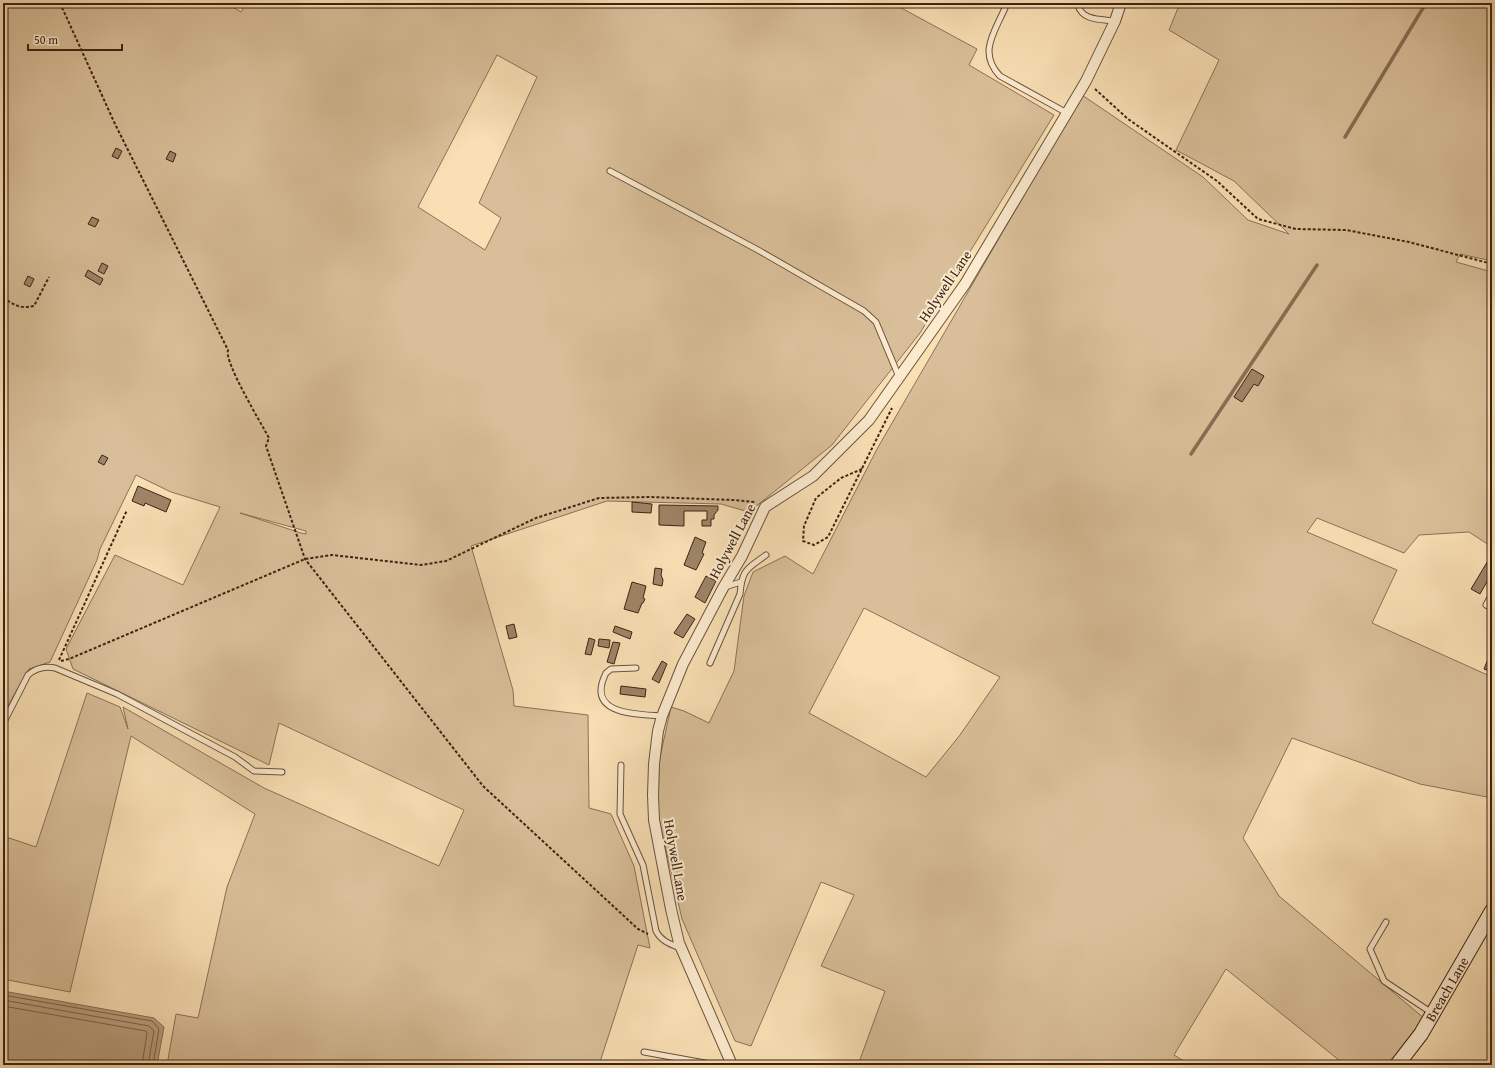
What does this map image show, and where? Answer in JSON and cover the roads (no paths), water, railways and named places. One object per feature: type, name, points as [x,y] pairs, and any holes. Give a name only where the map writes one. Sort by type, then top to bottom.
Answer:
[{"type":"street","name":"Holywell Lane","points":[[732,1065],[681,948],[671,909],[654,820],[654,764],[658,731],[662,716],[683,664],[723,588],[742,556],[764,507],[813,476],[869,420],[965,284],[1086,81],[1115,21],[1121,3]]},
{"type":"street","name":"Breach Lane","points":[[1397,1065],[1421,1034],[1492,911]]},
{"type":"lane","points":[[1079,3],[1078,5],[1082,14],[1088,18],[1115,21]]},
{"type":"lane","points":[[1005,8],[989,43],[988,51],[992,66],[1000,76],[1067,113]]},
{"type":"lane","points":[[610,171],[758,250],[864,310],[876,322],[899,377]]},
{"type":"lane","points":[[710,663],[740,594],[741,582],[745,570],[766,555]]},
{"type":"lane","points":[[723,588],[741,582]]},
{"type":"lane","points":[[1492,594],[1486,605],[1492,608]]},
{"type":"lane","points":[[3,721],[5,720],[28,675],[32,671],[47,667],[55,668],[117,694],[235,757],[254,771],[282,772]]},
{"type":"lane","points":[[636,668],[611,669],[606,673],[601,689],[601,694],[605,702],[610,707],[619,711],[662,716]]},
{"type":"lane","points":[[621,765],[620,814],[643,865],[656,931],[658,937],[681,948]]},
{"type":"lane","points":[[1386,922],[1370,949],[1384,981],[1433,1014]]},
{"type":"lane","points":[[644,1052],[716,1065]]},
{"type":"water","points":[[3,991],[154,1018],[164,1027],[157,1065],[3,1065]]},
{"type":"waterway","points":[[1345,137],[1426,3]]},
{"type":"waterway","points":[[1191,454],[1317,265]]}]
